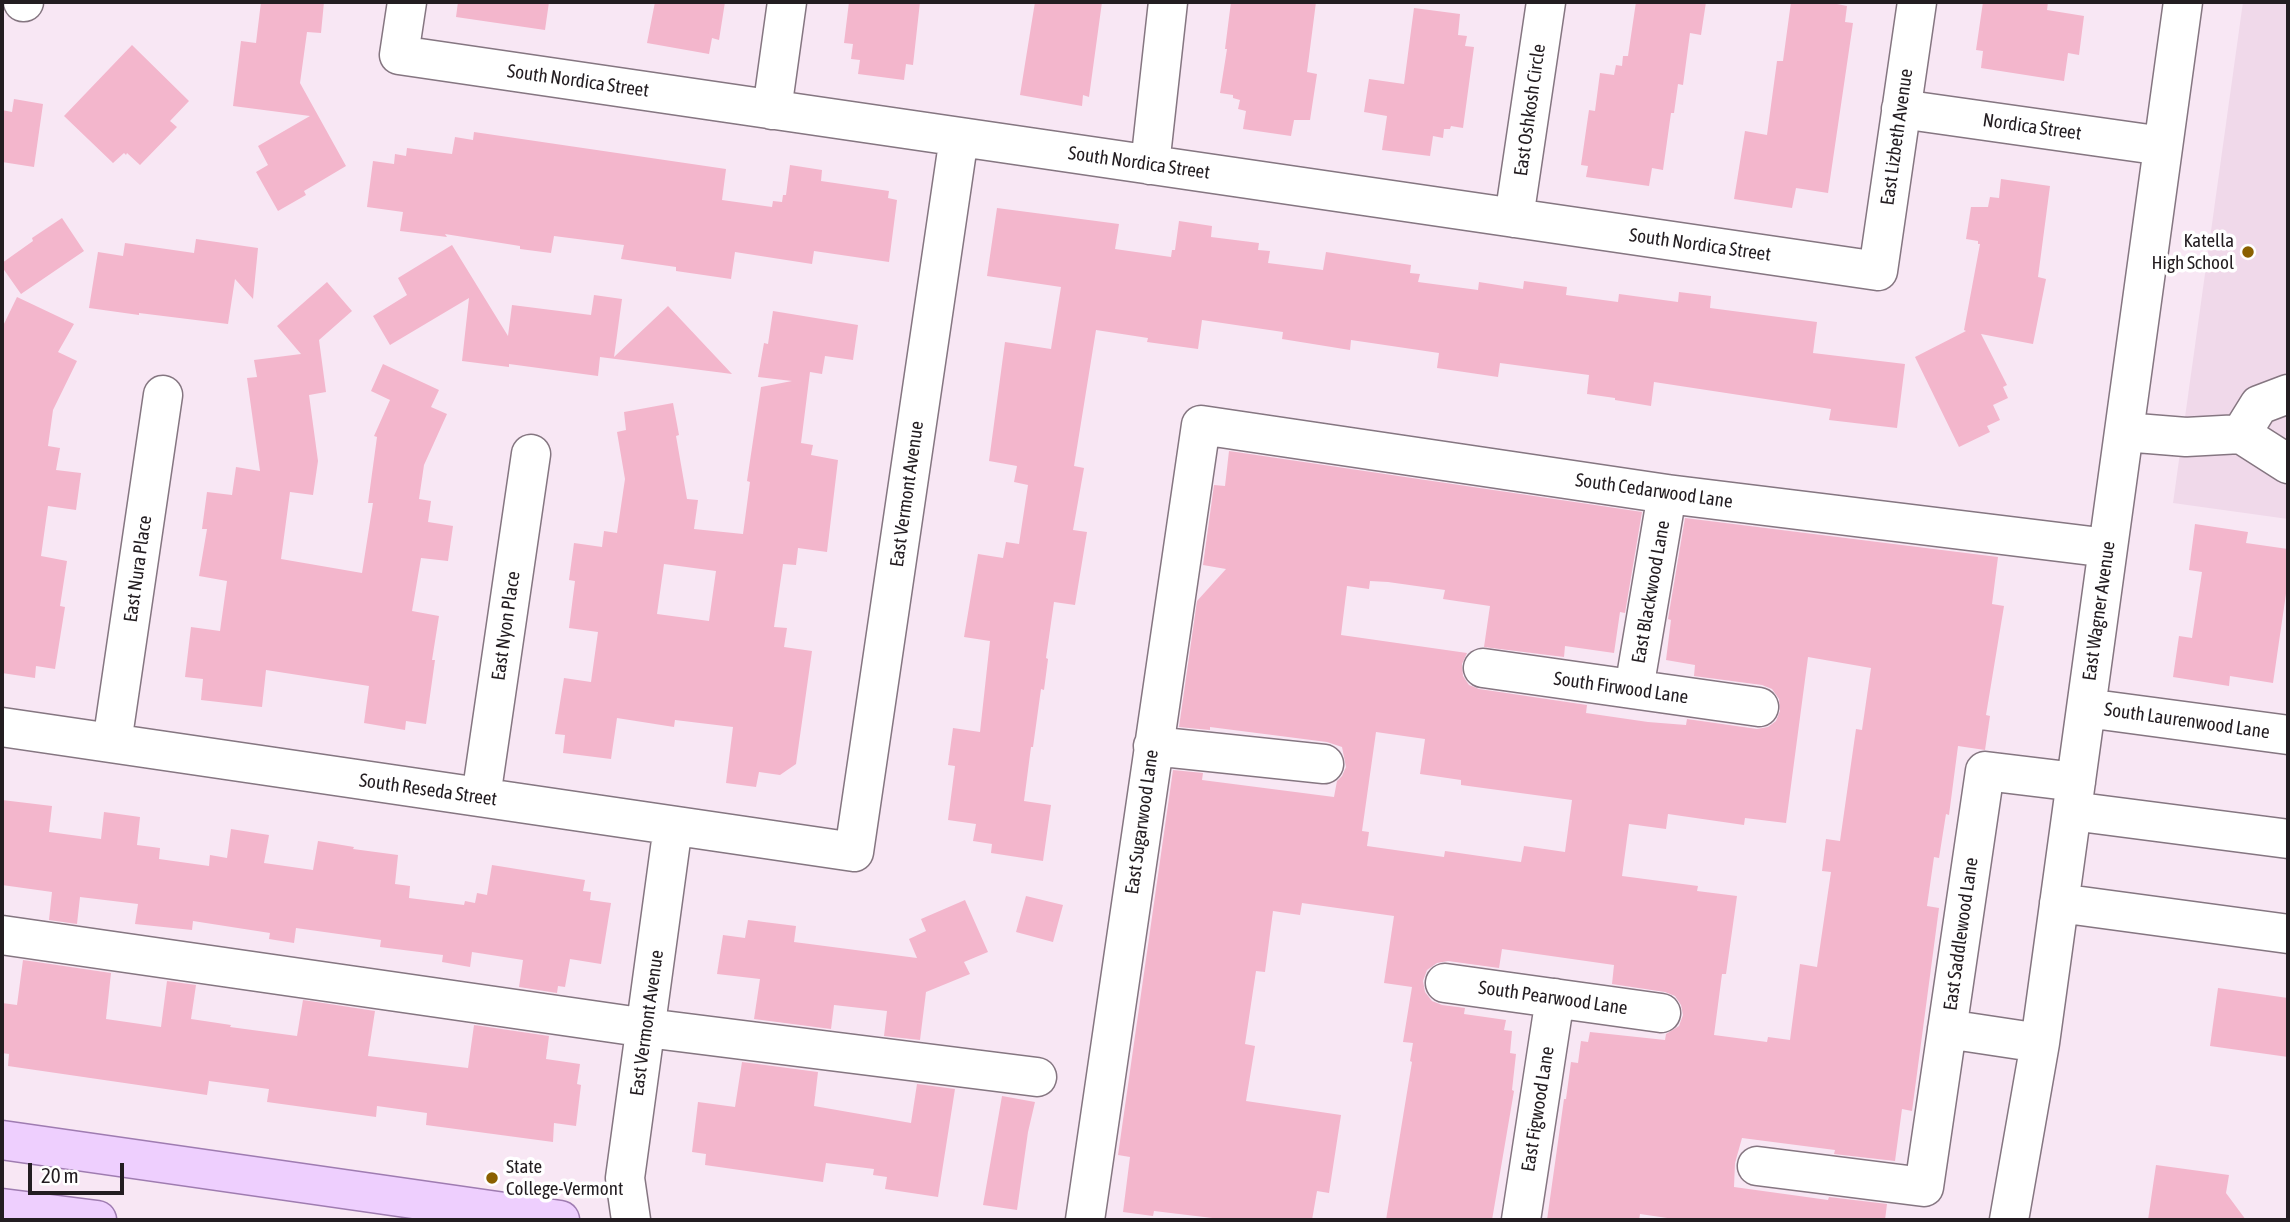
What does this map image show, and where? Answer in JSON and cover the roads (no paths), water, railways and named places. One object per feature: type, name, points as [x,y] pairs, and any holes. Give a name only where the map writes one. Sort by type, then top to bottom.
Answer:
[{"type":"main road","points":[[2,1140],[560,1220]]},
{"type":"main road","points":[[2,1208],[97,1220]]},
{"type":"street","name":"South Nordica Street","points":[[407,2],[399,55],[1878,271]]},
{"type":"street","points":[[772,110],[787,2]]},
{"type":"street","points":[[1150,165],[1168,2]]},
{"type":"street","name":"East Oshkosh Circle","points":[[1514,218],[1546,2]]},
{"type":"street","name":"East Lizbeth Avenue","points":[[1878,271],[1917,2]]},
{"type":"street","name":"East Wagner Avenue","points":[[2009,1220],[2059,903],[2183,2]]},
{"type":"street","name":"Nordica Street","points":[[1901,109],[2163,146]]},
{"type":"street","name":"East Vermont Avenue","points":[[854,852],[959,137]]},
{"type":"street","points":[[2241,434],[2259,405],[2288,394]]},
{"type":"street","name":"East Nura Place","points":[[112,743],[163,395]]},
{"type":"street","name":"South Cedarwood Lane","points":[[1200,425],[1667,494],[2108,548]]},
{"type":"street","name":"East Sugarwood Lane","points":[[1085,1220],[1200,425]]},
{"type":"street","points":[[2124,432],[2186,437],[2241,434],[2288,464]]},
{"type":"street","name":"East Nyon Place","points":[[481,797],[531,454]]},
{"type":"street","name":"East Blackwood Lane","points":[[1634,689],[1667,494]]},
{"type":"street","name":"South Firwood Lane","points":[[1483,668],[1759,707]]},
{"type":"street","name":"South Laurenwood Lane","points":[[2085,708],[2288,735]]},
{"type":"street","name":"South Reseda Street","points":[[2,727],[854,852]]},
{"type":"street","points":[[1153,746],[1324,764]]},
{"type":"street","name":"East Saddlewood Lane","points":[[1757,1166],[1924,1187],[1985,771],[2074,796]]},
{"type":"street","points":[[2074,796],[2288,839]]},
{"type":"street","name":"East Vermont Avenue","points":[[631,1220],[625,1178],[673,826]]},
{"type":"street","points":[[2059,903],[2288,934]]},
{"type":"street","points":[[2,935],[647,1028],[1037,1077]]},
{"type":"street","name":"South Pearwood Lane","points":[[1445,983],[1661,1013]]},
{"type":"street","name":"East Figwood Lane","points":[[1521,1220],[1555,998]]},
{"type":"street","points":[[1947,1029],[2039,1043]]},
{"type":"place","name":"Katella High School","points":[[2248,252]]},
{"type":"place","name":"State College-Vermont","points":[[492,1178]]}]
